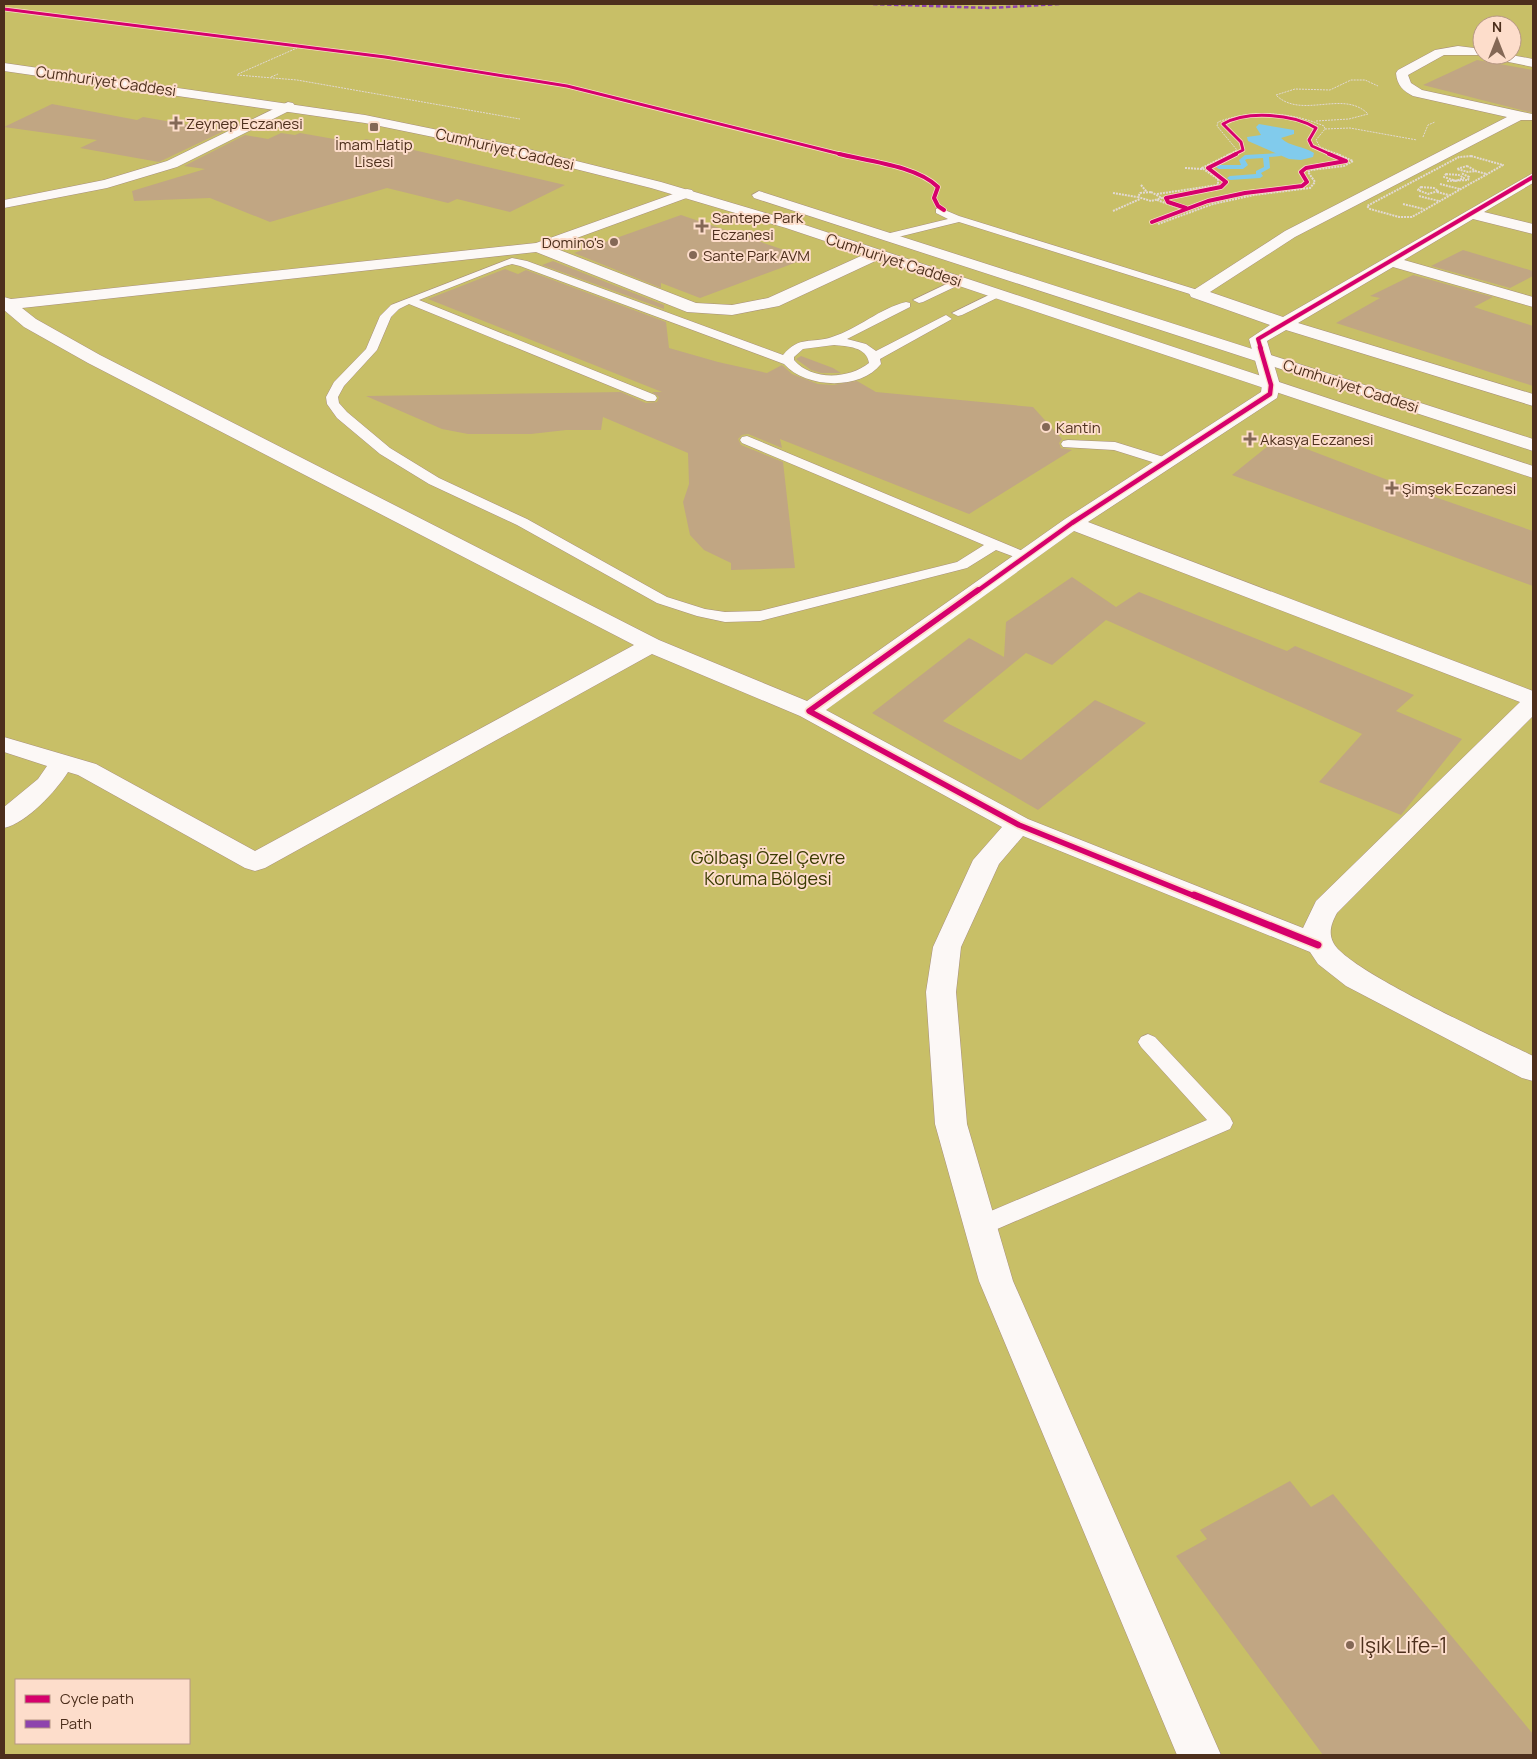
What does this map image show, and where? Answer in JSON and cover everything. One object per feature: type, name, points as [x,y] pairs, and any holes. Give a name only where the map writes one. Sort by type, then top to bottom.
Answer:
[{"type":"street","points":[[1472,52],[1453,49],[1441,51],[1402,73],[1402,80],[1407,88],[1418,93],[1526,117]]},
{"type":"street","name":"Cumhuriyet Caddesi","points":[[4,54],[329,100],[435,118]]},
{"type":"street","name":"Cumhuriyet Caddesi","points":[[4,67],[288,106],[454,137],[596,169],[687,193],[878,254],[1533,472]]},
{"type":"street","points":[[5,201],[131,178],[172,164],[288,106]]},
{"type":"street","points":[[1197,292],[1290,234],[1526,117]]},
{"type":"street","points":[[809,711],[1072,523],[1270,394],[1270,385],[1258,339],[1533,177]]},
{"type":"street","name":"Cumhuriyet Caddesi","points":[[747,192],[890,236],[1533,445]]},
{"type":"street","points":[[6,303],[538,247],[641,207],[687,193]]},
{"type":"street","points":[[1471,214],[1533,229]]},
{"type":"street","points":[[538,247],[693,308],[732,310],[773,302],[878,254]]},
{"type":"street","points":[[1391,261],[1533,302]]},
{"type":"street","points":[[1197,292],[1285,324],[1533,400]]},
{"type":"street","points":[[6,303],[30,323],[94,359],[651,645],[809,711],[1019,825],[1318,945],[1331,959],[1356,979],[1533,1070]]},
{"type":"street","points":[[1072,523],[1533,701],[1326,908],[1317,927],[1318,945]]},
{"type":"street","points":[[4,744],[87,769],[255,862],[651,645]]},
{"type":"street","points":[[4,820],[47,784],[62,763]]},
{"type":"street","points":[[1019,825],[987,860],[947,946],[941,992],[951,1124],[996,1281],[1199,1755]]},
{"type":"lane","points":[[256,122],[277,125]]},
{"type":"lane","points":[[940,211],[960,219],[1197,292]]},
{"type":"lane","points":[[890,236],[960,219]]},
{"type":"lane","points":[[834,341],[860,346],[874,357],[875,364],[866,371],[834,378],[800,372],[788,362],[523,263],[512,261],[395,307],[386,316],[371,350],[338,384],[332,397],[333,404],[362,431],[406,464],[434,481],[522,522],[662,600],[693,610],[725,617],[760,616],[962,565],[994,545]]},
{"type":"lane","points":[[919,300],[959,281]]},
{"type":"lane","points":[[958,313],[997,294]]},
{"type":"lane","points":[[410,300],[651,398]]},
{"type":"lane","points":[[788,362],[788,356],[799,346],[834,341],[906,306]]},
{"type":"lane","points":[[874,357],[946,319]]},
{"type":"lane","points":[[747,440],[1025,557]]},
{"type":"lane","points":[[1068,444],[1115,446],[1165,462]]},
{"type":"lane","points":[[980,1226],[1222,1123],[1148,1042]]},
{"type":"path","points":[[283,44],[299,47]]},
{"type":"path","points":[[236,74],[299,47]]},
{"type":"path","points":[[278,74],[270,77],[520,119]]},
{"type":"path","points":[[1202,169],[1204,165],[1237,150],[1235,145],[1217,126],[1218,122],[1224,118],[1246,115],[1308,120],[1349,120],[1368,114],[1364,109],[1349,106],[1291,104],[1279,100],[1276,95],[1291,89],[1336,89],[1343,83],[1352,80],[1373,83],[1379,89]]},
{"type":"path","points":[[1155,223],[1184,209],[1245,193],[1302,186],[1307,182],[1301,172],[1306,168],[1346,161],[1312,146],[1309,140],[1316,128],[1309,123],[1266,117],[1231,118],[1224,124],[1241,142],[1243,150],[1208,168],[1226,182],[1220,188],[1176,194],[1166,198],[1168,202],[1184,209]]},
{"type":"path","points":[[1308,120],[1324,126],[1324,129]]},
{"type":"path","points":[[1324,129],[1350,128],[1415,140],[1423,138],[1428,125],[1438,121]]},
{"type":"path","points":[[1155,223],[1213,204],[1254,195],[1310,188],[1315,182],[1308,172],[1311,170],[1344,166],[1353,161],[1320,147],[1316,140],[1324,129]]},
{"type":"path","points":[[1138,197],[1140,193],[1156,194],[1208,188],[1218,185],[1218,179],[1202,169],[1185,168]]},
{"type":"path","points":[[1475,171],[1487,174]]},
{"type":"path","points":[[1463,179],[1474,182]]},
{"type":"path","points":[[1141,185],[1147,192]]},
{"type":"path","points":[[1437,192],[1450,196]]},
{"type":"path","points":[[1113,193],[1138,197],[1140,199]]},
{"type":"path","points":[[1156,194],[1162,198],[1157,200]]},
{"type":"path","points":[[1113,211],[1140,199],[1157,200],[1184,209]]},
{"type":"green space","name":"Gölbaşı Özel Çevre Koruma Bölgesi","points":[[4,4],[1533,4],[1533,1755],[4,1755]]},
{"type":"water","points":[[1259,124],[1294,130],[1294,134],[1281,138],[1314,153],[1313,157],[1301,160],[1289,159],[1248,141],[1247,137],[1261,135],[1256,127]]},
{"type":"building","points":[[1472,62],[1472,65],[1505,65],[1533,70],[1533,113],[1423,85]]},
{"type":"building","points":[[52,104],[137,120],[143,117],[224,131],[159,162],[80,148],[97,140],[4,127]]},
{"type":"building","points":[[281,133],[295,135],[300,133],[357,143],[366,139],[565,185],[510,212],[457,199],[448,203],[387,188],[270,222],[210,198],[134,201],[132,191],[205,169],[184,166],[245,135],[268,139]]},
{"type":"building","name":"Sante Park AVM","points":[[681,215],[808,258],[700,298],[661,283],[661,288],[574,253]]},
{"type":"building","points":[[1463,250],[1533,271],[1533,276],[1510,288],[1431,266]]},
{"type":"building","points":[[553,261],[664,305],[664,309],[542,265]]},
{"type":"building","points":[[505,269],[518,274],[526,270],[666,322],[669,348],[718,362],[767,373],[782,365],[792,374],[818,384],[833,385],[857,381],[876,392],[1033,407],[1062,439],[1059,443],[1061,448],[1072,450],[969,514],[780,439],[782,448],[748,434],[742,435],[738,439],[741,445],[783,462],[795,568],[731,570],[731,563],[704,550],[690,535],[683,502],[689,484],[688,453],[603,417],[601,430],[566,430],[531,434],[468,434],[442,429],[366,396],[621,392],[646,403],[657,402],[659,397],[652,392],[662,392],[428,299]]},
{"type":"building","points":[[1413,275],[1493,297],[1474,307],[1533,326],[1533,386],[1336,323],[1380,298],[1370,296]]},
{"type":"building","points":[[801,356],[841,373],[821,373],[811,370],[796,359]]},
{"type":"building","points":[[1278,438],[1406,487],[1533,531],[1533,586],[1232,475]]},
{"type":"building","points":[[1072,577],[1116,607],[1139,592],[1287,651],[1295,646],[1414,695],[1396,711],[1462,739],[1401,815],[1319,782],[1362,734],[1106,620],[1052,665],[1026,653],[943,721],[1021,760],[1095,700],[1146,723],[1038,810],[872,713],[969,638],[1004,657],[1006,622]]},
{"type":"building","name":"Işık Life-1","points":[[1290,1481],[1311,1507],[1333,1494],[1533,1734],[1533,1755],[1323,1755],[1176,1556],[1207,1539],[1200,1530]]},
{"type":"waterway","points":[[1219,167],[1243,167],[1245,165],[1242,160],[1245,157],[1279,155]]},
{"type":"waterway","points":[[1230,178],[1260,176],[1258,172],[1267,168],[1266,157]]},
{"type":"marked path","points":[[873,4],[989,8],[1061,4]]},
{"type":"cycle path","points":[[4,9],[385,57],[567,86],[913,172],[932,181],[938,187],[934,198],[938,206],[944,210]]},
{"type":"cycle path","points":[[1152,222],[1208,201],[1245,193],[1302,186],[1307,182],[1301,172],[1306,168],[1346,161],[1312,146],[1309,140],[1316,128],[1309,124],[1284,118],[1240,117],[1223,124],[1241,142],[1243,150],[1208,168],[1226,182],[1215,190],[1173,195],[1166,198],[1168,202],[1186,208]]},
{"type":"cycle path","points":[[1318,945],[1019,825],[809,711],[1072,523],[1270,394],[1271,385],[1258,339],[1533,177]]},
{"type":"place","name":"Zeynep Eczanesi","points":[[176,123]]},
{"type":"place","name":"İmam Hatip Lisesi","points":[[374,127]]},
{"type":"place","name":"Santepe Park Eczanesi","points":[[702,226]]},
{"type":"place","name":"Domino's","points":[[614,242]]},
{"type":"place","name":"Sante Park AVM","points":[[693,255]]},
{"type":"place","name":"Kantin","points":[[1046,427]]},
{"type":"place","name":"Akasya Eczanesi","points":[[1250,439]]},
{"type":"place","name":"Şimşek Eczanesi","points":[[1392,488]]},
{"type":"place","name":"Işık Life-1","points":[[1350,1645]]}]
